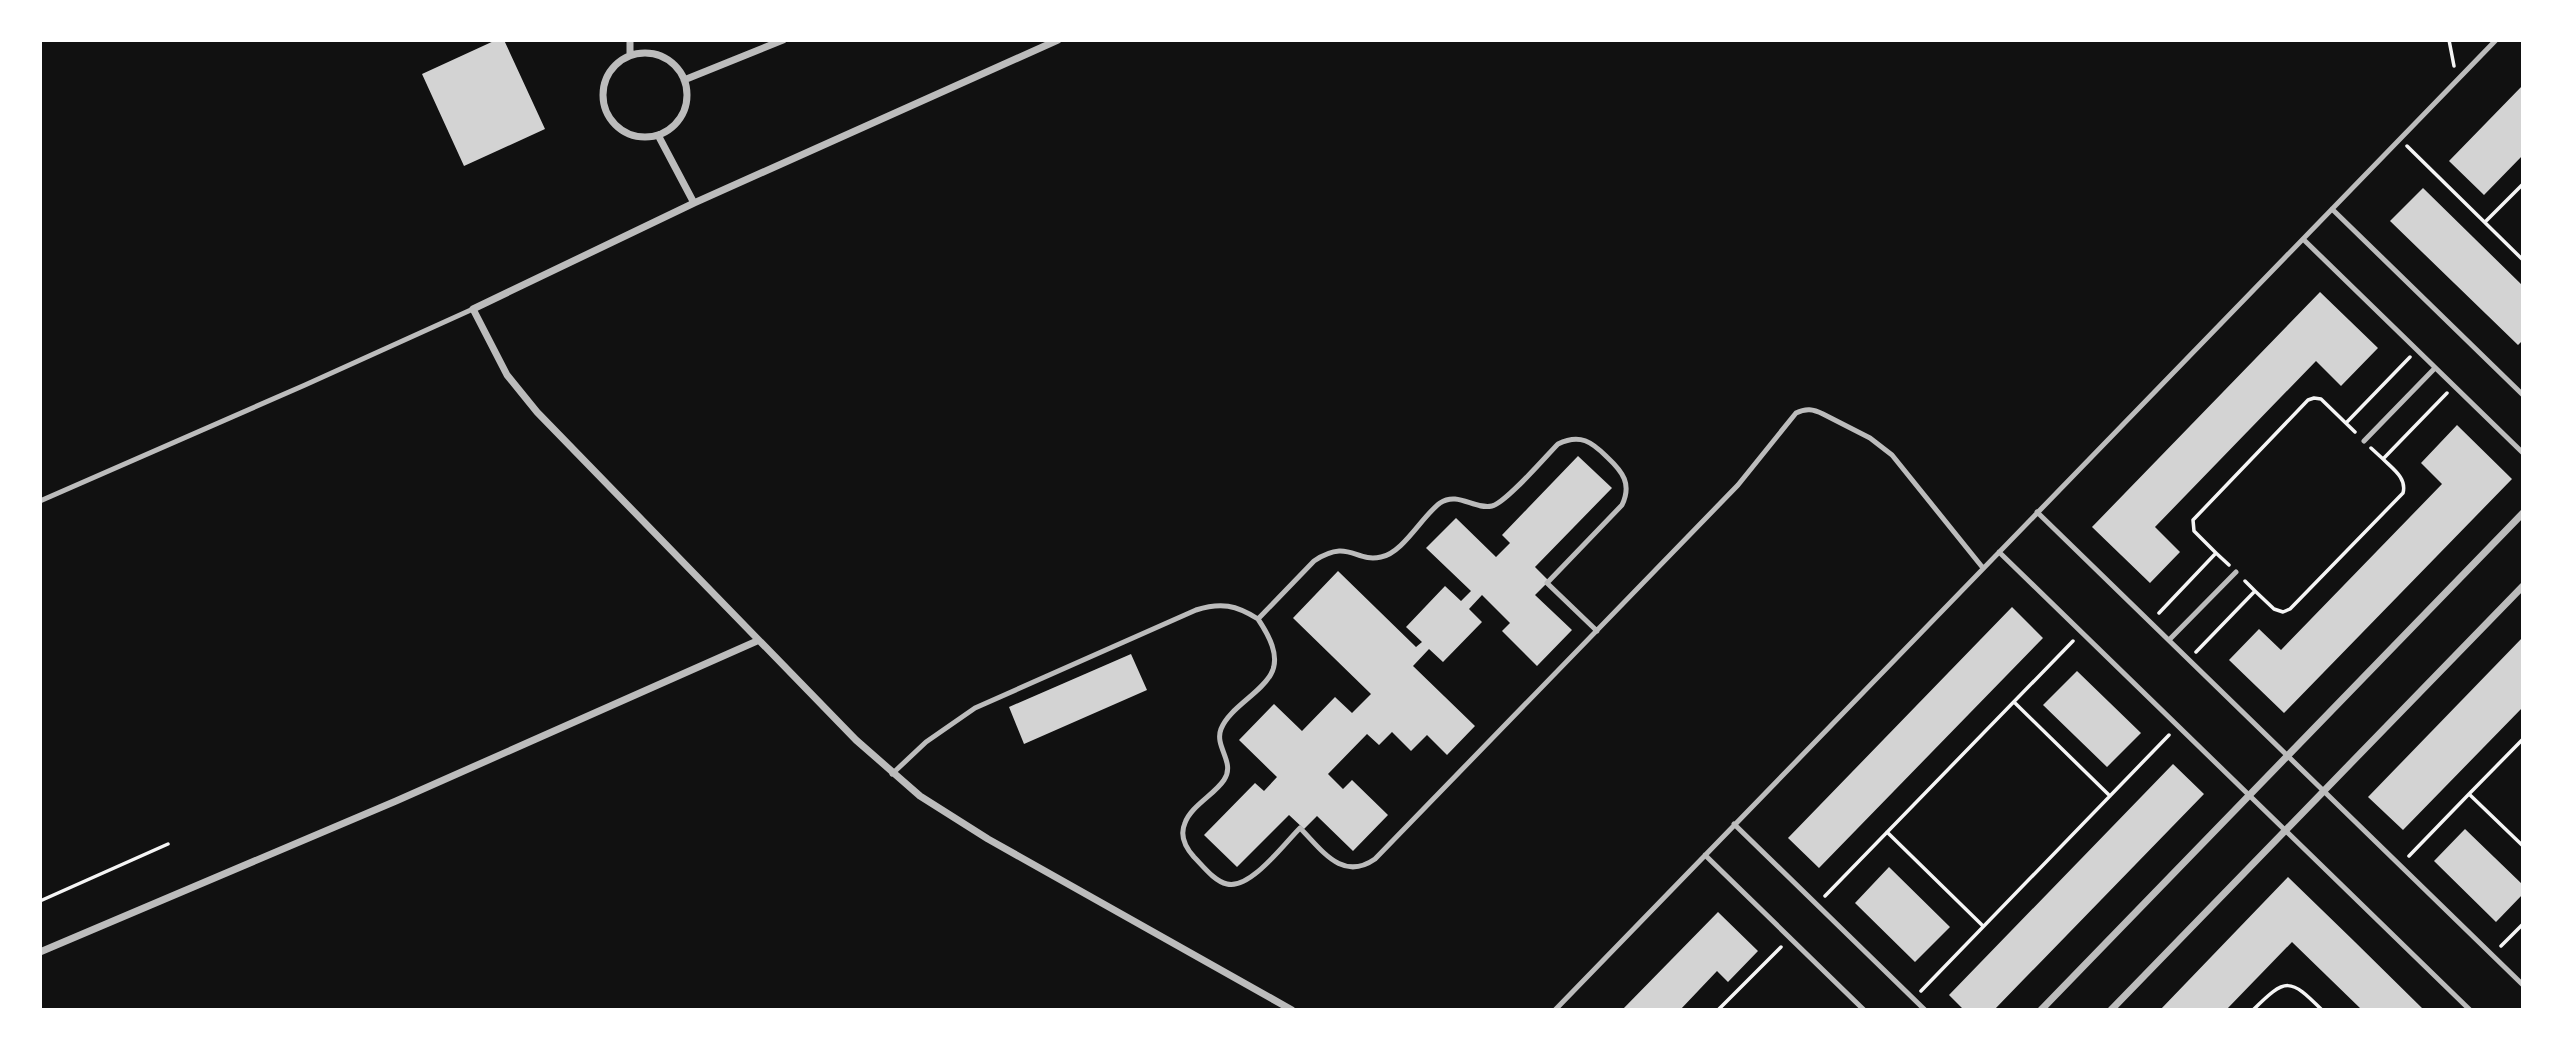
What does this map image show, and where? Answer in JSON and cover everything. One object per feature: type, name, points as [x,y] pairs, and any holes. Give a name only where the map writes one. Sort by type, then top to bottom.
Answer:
[{"type":"street","points":[[630,40],[631,55]]},
{"type":"street","points":[[684,80],[783,40]]},
{"type":"street","points":[[1058,40],[694,203],[473,309],[507,375],[537,412],[757,641],[892,774],[953,818],[988,839],[1292,1010]]},
{"type":"street","points":[[631,55],[659,55],[676,66],[684,80],[687,88],[684,110],[672,127],[658,135],[639,137],[629,134],[616,126],[605,108],[604,86],[612,69],[631,55]]},
{"type":"street","points":[[658,135],[694,203]]},
{"type":"street","points":[[2041,1010],[2523,513]]},
{"type":"street","points":[[2111,1010],[2523,586]]},
{"type":"street","points":[[40,952],[396,801],[757,641]]},
{"type":"lane","points":[[1555,1010],[2496,40]]},
{"type":"lane","points":[[2332,209],[2523,395]]},
{"type":"lane","points":[[2303,239],[2523,453]]},
{"type":"lane","points":[[40,501],[305,386],[473,309]]},
{"type":"lane","points":[[2364,441],[2435,368]]},
{"type":"lane","points":[[892,774],[942,729],[975,708],[1196,610],[1226,604],[1241,608],[1258,619],[1269,635],[1273,648],[1271,674],[1221,729],[1221,744],[1228,761],[1227,775],[1186,820],[1183,841],[1192,855],[1218,881],[1234,885],[1249,881],[1300,828],[1335,863],[1355,868],[1366,865],[1375,859],[1738,485],[1796,413],[1802,410],[1816,410],[1870,438],[1892,455],[1983,569]]},
{"type":"lane","points":[[1258,619],[1323,555],[1344,551],[1373,558],[1388,555],[1440,503],[1448,500],[1464,500],[1487,507],[1500,504],[1558,444],[1576,438],[1594,444],[1622,471],[1627,488],[1622,505],[1547,583],[1597,631]]},
{"type":"lane","points":[[2038,512],[2523,985]]},
{"type":"lane","points":[[2000,552],[2470,1010]]},
{"type":"lane","points":[[2169,640],[2236,572]]},
{"type":"lane","points":[[1734,824],[1925,1010]]},
{"type":"lane","points":[[1705,855],[1864,1010]]},
{"type":"path","points":[[2449,40],[2452,61],[2460,77]]},
{"type":"path","points":[[2400,139],[2523,260]]},
{"type":"path","points":[[2484,223],[2523,184]]},
{"type":"path","points":[[2346,423],[2417,350]]},
{"type":"path","points":[[2383,459],[2454,386]]},
{"type":"path","points":[[2189,659],[2255,591],[2274,609],[2283,612],[2290,609],[2403,493],[2404,482],[2321,399],[2308,400],[2193,520],[2193,531],[2216,553]]},
{"type":"path","points":[[2150,622],[2199,570]]},
{"type":"path","points":[[1836,885],[2082,632]]},
{"type":"path","points":[[2014,702],[2110,796]]},
{"type":"path","points":[[1933,979],[2178,726]]},
{"type":"path","points":[[2418,846],[2523,739]]},
{"type":"path","points":[[2469,794],[2523,846]]},
{"type":"path","points":[[1887,832],[1983,926]]},
{"type":"path","points":[[40,901],[167,844]]},
{"type":"path","points":[[2511,936],[2523,924]]},
{"type":"path","points":[[1718,1010],[1790,938]]},
{"type":"path","points":[[2253,1010],[2278,987],[2290,985],[2301,989],[2322,1010]]},
{"type":"building","points":[[496,40],[504,40],[545,129],[464,166],[422,74]]},
{"type":"building","points":[[2523,85],[2523,155],[2484,195],[2449,161]]},
{"type":"building","points":[[2423,188],[2523,286],[2523,340],[2518,345],[2390,221]]},
{"type":"building","points":[[2320,292],[2378,348],[2341,386],[2316,361],[2155,527],[2180,552],[2150,583],[2092,527]]},
{"type":"building","points":[[2457,425],[2512,479],[2284,713],[2229,660],[2259,629],[2281,650],[2442,484],[2421,463]]},
{"type":"building","points":[[1578,456],[1612,488],[1535,567],[1549,581],[1535,595],[1572,630],[1537,666],[1502,631],[1510,623],[1482,595],[1469,609],[1482,622],[1443,662],[1429,649],[1413,666],[1475,726],[1447,755],[1427,735],[1411,751],[1392,732],[1379,745],[1367,734],[1328,774],[1343,789],[1352,780],[1388,815],[1353,851],[1317,816],[1304,829],[1289,815],[1237,867],[1204,835],[1255,783],[1264,791],[1277,777],[1239,740],[1274,704],[1302,731],[1335,697],[1352,713],[1371,694],[1293,618],[1338,571],[1416,647],[1422,642],[1406,627],[1445,586],[1461,601],[1471,591],[1426,548],[1456,518],[1496,557],[1510,543],[1502,535]]},
{"type":"building","points":[[2012,607],[2043,638],[1819,868],[1788,838]]},
{"type":"building","points":[[2523,637],[2523,707],[2403,830],[2368,797]]},
{"type":"building","points":[[1131,654],[1147,690],[1024,744],[1009,707]]},
{"type":"building","points":[[2077,671],[2141,733],[2107,767],[2043,705]]},
{"type":"building","points":[[2173,764],[2204,794],[1994,1010],[1964,1010],[1949,995]]},
{"type":"building","points":[[2465,829],[2523,885],[2523,894],[2496,922],[2434,861]]},
{"type":"building","points":[[1889,867],[1950,927],[1915,962],[1855,903]]},
{"type":"building","points":[[2288,877],[2424,1010],[2362,1010],[2292,942],[2226,1010],[2160,1010]]},
{"type":"building","points":[[1718,912],[1758,951],[1728,982],[1717,971],[1680,1010],[1622,1010]]}]
